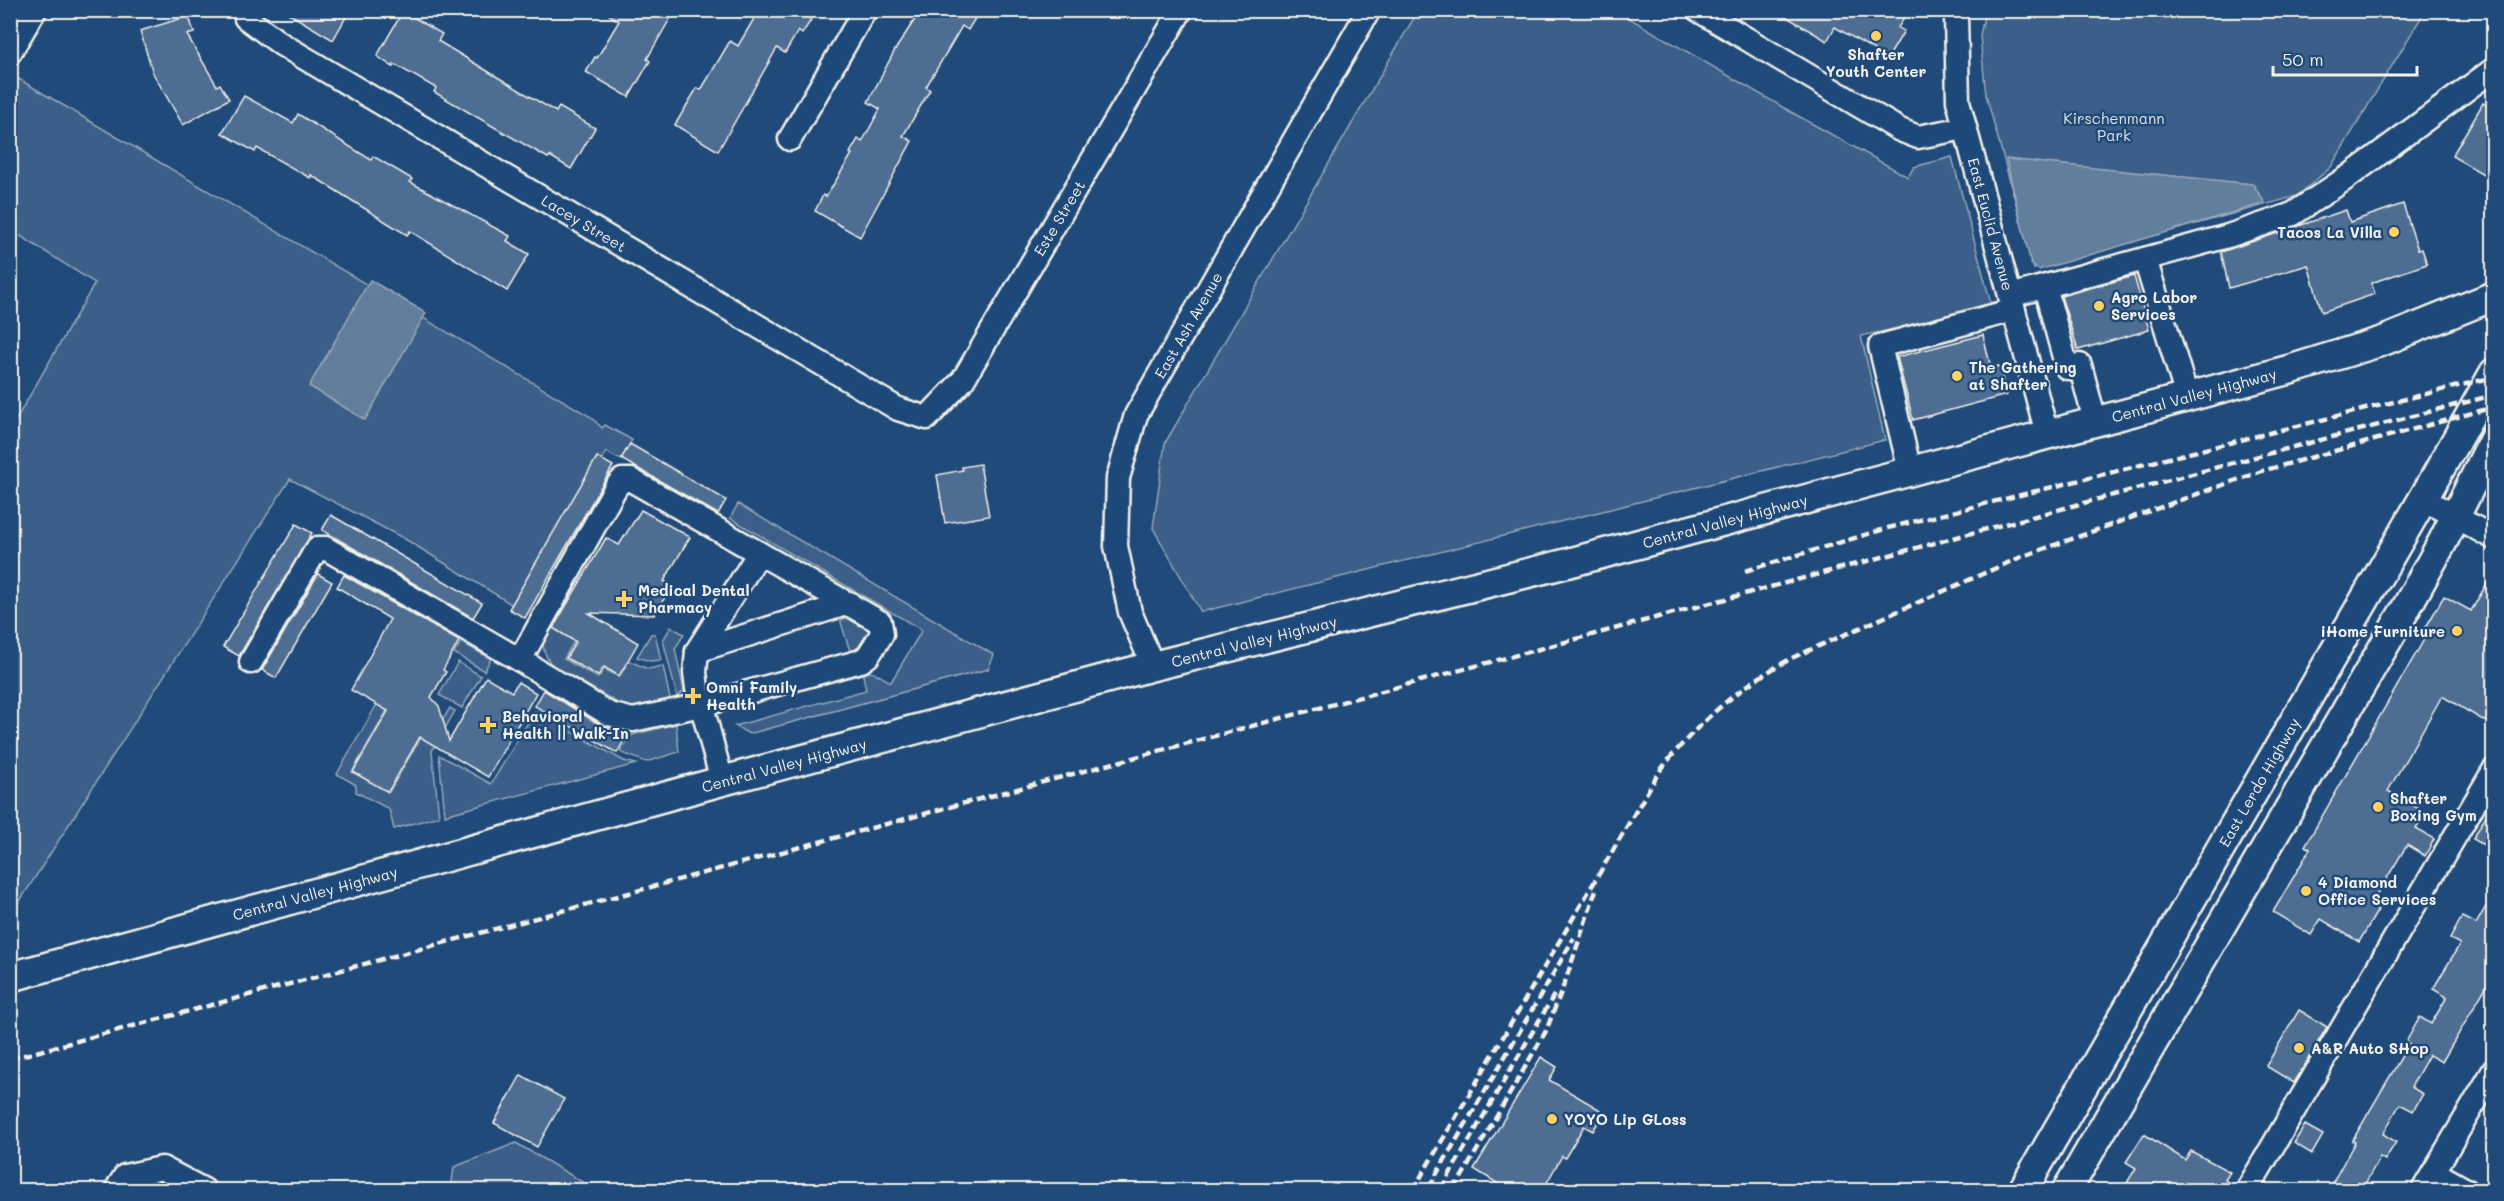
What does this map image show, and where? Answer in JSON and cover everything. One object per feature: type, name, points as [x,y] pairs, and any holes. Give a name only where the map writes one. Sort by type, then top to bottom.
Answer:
[{"type":"main road","name":"Central Valley Highway","points":[[10,977],[1153,666],[1568,563],[2292,369],[2383,341],[2471,307],[2493,296]]},
{"type":"main road","name":"East Lerdo Highway","points":[[2023,1191],[2423,499],[2493,373]]},
{"type":"main road","points":[[2067,1191],[2405,610],[2456,516],[2493,439]]},
{"type":"street","points":[[10,52],[35,10]]},
{"type":"street","points":[[790,139],[865,10]]},
{"type":"street","name":"Este Street","points":[[927,418],[963,380],[1181,10]]},
{"type":"street","name":"East Ash Avenue","points":[[1153,666],[1130,612],[1116,546],[1118,478],[1136,415],[1370,10]]},
{"type":"street","points":[[1698,10],[1899,130],[1918,137],[1965,128]]},
{"type":"street","name":"East Euclid Avenue","points":[[1958,10],[1956,17],[1958,101],[2047,434]]},
{"type":"street","name":"Lacey Street","points":[[247,14],[281,44],[898,409],[927,418]]},
{"type":"street","points":[[1910,471],[1880,346],[2012,303],[2045,287],[2228,237],[2293,214],[2348,177],[2493,70]]},
{"type":"street","points":[[2145,259],[2187,397]]},
{"type":"street","points":[[2045,287],[2067,368],[2080,365],[2095,421]]},
{"type":"street","points":[[251,662],[318,548],[325,548],[619,718],[633,720],[701,705],[861,661],[879,640],[882,629],[880,622],[849,603],[638,482],[622,480],[610,497],[520,660]]},
{"type":"street","points":[[2423,499],[2493,538]]},
{"type":"street","points":[[722,782],[701,705],[695,672],[697,651],[759,552]]},
{"type":"street","points":[[697,651],[849,603]]},
{"type":"street","points":[[2247,1191],[2493,770]]},
{"type":"street","points":[[2466,1191],[2429,1181],[2493,1070]]},
{"type":"street","points":[[116,1191],[124,1176],[162,1168],[204,1191]]},
{"type":"green space","points":[[1418,11],[1617,11],[1908,177],[1914,167],[1952,157],[1991,304],[1987,305],[1988,309],[1861,336],[1885,440],[1201,612],[1153,528],[1165,443]]},
{"type":"green space","name":"Kirschenmann Park","points":[[1985,11],[2425,11],[2331,167],[2297,196],[2034,269],[1986,95],[1980,36]]},
{"type":"green space","points":[[12,75],[591,417],[602,428],[605,425],[632,440],[622,458],[619,459],[606,452],[516,607],[405,539],[290,479],[11,915],[11,428],[95,283],[11,230]]},
{"type":"green space","points":[[738,504],[994,655],[988,669],[749,734],[735,726],[866,690],[863,675],[869,672],[891,682],[922,630],[730,518]]},
{"type":"green space","points":[[849,618],[872,632],[862,648],[850,651],[841,623],[841,620]]},
{"type":"green space","points":[[548,625],[574,641],[564,659],[598,678],[604,669],[619,677],[629,661],[648,669],[663,666],[670,699],[635,708],[623,706],[552,665],[543,646]]},
{"type":"green space","points":[[671,627],[684,634],[675,649],[684,691],[677,697],[663,640]]},
{"type":"green space","points":[[651,634],[655,634],[661,660],[650,661],[637,657]]},
{"type":"green space","points":[[461,642],[491,659],[484,671],[454,653]]},
{"type":"green space","points":[[458,662],[481,676],[462,708],[439,695]]},
{"type":"green space","points":[[380,699],[390,705],[352,772],[389,792],[427,727],[436,731],[450,708],[455,711],[432,751],[439,816],[394,829],[389,809],[356,792],[356,785],[337,774]]},
{"type":"green space","points":[[535,711],[624,761],[636,764],[445,815],[439,755],[491,784]]},
{"type":"green space","points":[[676,724],[679,752],[646,762],[620,752],[632,735]]},
{"type":"green space","points":[[516,1143],[596,1190],[451,1190],[454,1167]]},
{"type":"shaded area","points":[[2006,159],[2253,184],[2265,203],[2039,270],[2031,264]]},
{"type":"shaded area","points":[[370,280],[426,313],[365,420],[309,386]]},
{"type":"building","points":[[283,10],[350,10],[333,40]]},
{"type":"building","points":[[602,10],[675,10],[647,59],[650,61],[629,97],[586,72],[619,21]]},
{"type":"building","points":[[759,10],[796,10],[811,20],[802,34],[798,31],[785,53],[777,48],[718,151],[675,125],[697,88],[701,90],[730,41],[738,46]]},
{"type":"building","points":[[921,10],[980,10],[968,30],[962,26],[926,87],[930,90],[903,136],[912,141],[860,237],[815,211],[823,195],[826,197],[852,154],[850,153],[858,139],[862,142],[880,109],[868,102],[895,50]]},
{"type":"building","name":"Shafter Youth Center","points":[[1775,10],[1908,10],[1898,28],[1904,31],[1888,58],[1835,27],[1827,41]]},
{"type":"building","points":[[403,11],[442,34],[438,41],[556,112],[559,107],[595,128],[571,169],[434,92],[436,88],[394,64],[393,67],[377,56]]},
{"type":"building","points":[[189,16],[194,33],[187,35],[217,86],[220,84],[229,99],[183,125],[153,73],[140,31]]},
{"type":"building","points":[[244,96],[293,123],[298,114],[371,160],[373,156],[412,179],[410,182],[510,236],[507,241],[529,254],[507,291],[410,231],[407,235],[311,175],[310,178],[257,148],[255,152],[222,133]]},
{"type":"building","points":[[2483,103],[2493,108],[2493,170],[2489,168],[2485,175],[2452,156]]},
{"type":"building","points":[[2403,204],[2418,250],[2422,249],[2427,264],[2371,283],[2375,294],[2322,312],[2308,265],[2229,288],[2221,252],[2346,210],[2350,222]]},
{"type":"building","name":"Agro Labor Services","points":[[2134,276],[2149,330],[2078,350],[2061,296]]},
{"type":"building","name":"The Gathering at Shafter","points":[[1983,335],[1991,368],[1999,366],[2007,395],[1913,420],[1897,357]]},
{"type":"building","points":[[630,444],[726,500],[718,514],[621,459]]},
{"type":"building","points":[[597,457],[613,466],[525,618],[509,609]]},
{"type":"building","points":[[980,464],[989,516],[945,523],[937,475]]},
{"type":"building","name":"Medical Dental Pharmacy","points":[[641,510],[690,537],[664,581],[672,586],[654,615],[589,613],[638,643],[619,676],[604,667],[598,676],[566,658],[576,642],[553,628],[606,538],[619,545]]},
{"type":"building","points":[[331,515],[482,603],[473,618],[322,530]]},
{"type":"building","points":[[296,524],[312,533],[239,656],[223,647]]},
{"type":"building","points":[[2493,573],[2493,726],[2442,696],[2388,791],[2426,813],[2416,829],[2434,839],[2425,856],[2407,845],[2370,906],[2378,910],[2359,942],[2321,919],[2311,935],[2273,912],[2310,849],[2305,846],[2426,636],[2422,634],[2444,596],[2471,611]]},
{"type":"building","points":[[318,574],[332,582],[276,678],[262,670]]},
{"type":"building","points":[[344,575],[459,641],[443,670],[446,672],[431,697],[439,706],[449,741],[486,677],[512,692],[518,682],[536,693],[488,777],[420,737],[388,792],[353,772],[388,711],[351,690],[390,619],[337,587]]},
{"type":"building","points":[[544,690],[602,726],[627,736],[617,753],[535,706]]},
{"type":"building","points":[[2493,803],[2493,850],[2473,839]]},
{"type":"building","points":[[2493,894],[2493,975],[2442,1062],[2429,1055],[2411,1087],[2423,1094],[2413,1111],[2400,1104],[2383,1134],[2396,1142],[2385,1160],[2380,1157],[2361,1191],[2328,1191],[2355,1142],[2352,1141],[2409,1044],[2406,1042],[2420,1017],[2431,1024],[2447,997],[2433,989],[2460,944],[2450,939],[2462,917],[2476,924]]},
{"type":"building","name":"A&R Auto SHop","points":[[2299,1010],[2327,1027],[2294,1083],[2266,1066]]},
{"type":"building","name":"YOYO Lip GLoss","points":[[1541,1057],[1557,1067],[1549,1080],[1604,1112],[1593,1131],[1584,1126],[1565,1158],[1562,1156],[1542,1191],[1510,1191],[1474,1169]]},
{"type":"building","points":[[521,1075],[564,1099],[537,1147],[494,1123]]},
{"type":"building","points":[[2305,1125],[2323,1135],[2312,1154],[2294,1143]]},
{"type":"building","points":[[2144,1134],[2185,1160],[2191,1151],[2230,1172],[2225,1180],[2234,1186],[2234,1191],[2122,1191],[2136,1168],[2126,1162]]},
{"type":"railway","points":[[1745,571],[1888,528],[2494,377]]},
{"type":"railway","points":[[10,1059],[2494,395]]},
{"type":"railway","points":[[1413,1190],[1659,772],[1688,737],[1737,693],[1794,657],[2021,557],[2262,471],[2494,407]]},
{"type":"railway","points":[[1454,1190],[1546,1031],[1597,887]]},
{"type":"railway","points":[[1429,1187],[1574,938]]},
{"type":"railway","points":[[1441,1189],[1554,995]]},
{"type":"place","name":"Shafter Youth Center","points":[[1876,36]]},
{"type":"place","name":"Tacos La Villa","points":[[2394,232]]},
{"type":"place","name":"Agro Labor Services","points":[[2099,306]]},
{"type":"place","name":"The Gathering at Shafter","points":[[1957,376]]},
{"type":"place","name":"Medical Dental Pharmacy","points":[[624,599]]},
{"type":"place","name":"iHome Furniture","points":[[2457,631]]},
{"type":"place","name":"Omni Family Health","points":[[693,696]]},
{"type":"place","name":"Behavioral Health || Walk-In","points":[[488,725]]},
{"type":"place","name":"Shafter Boxing Gym","points":[[2378,807]]},
{"type":"place","name":"4 Diamond Office Services","points":[[2306,891]]},
{"type":"place","name":"A&R Auto SHop","points":[[2299,1048]]},
{"type":"place","name":"YOYO Lip GLoss","points":[[1552,1119]]}]
